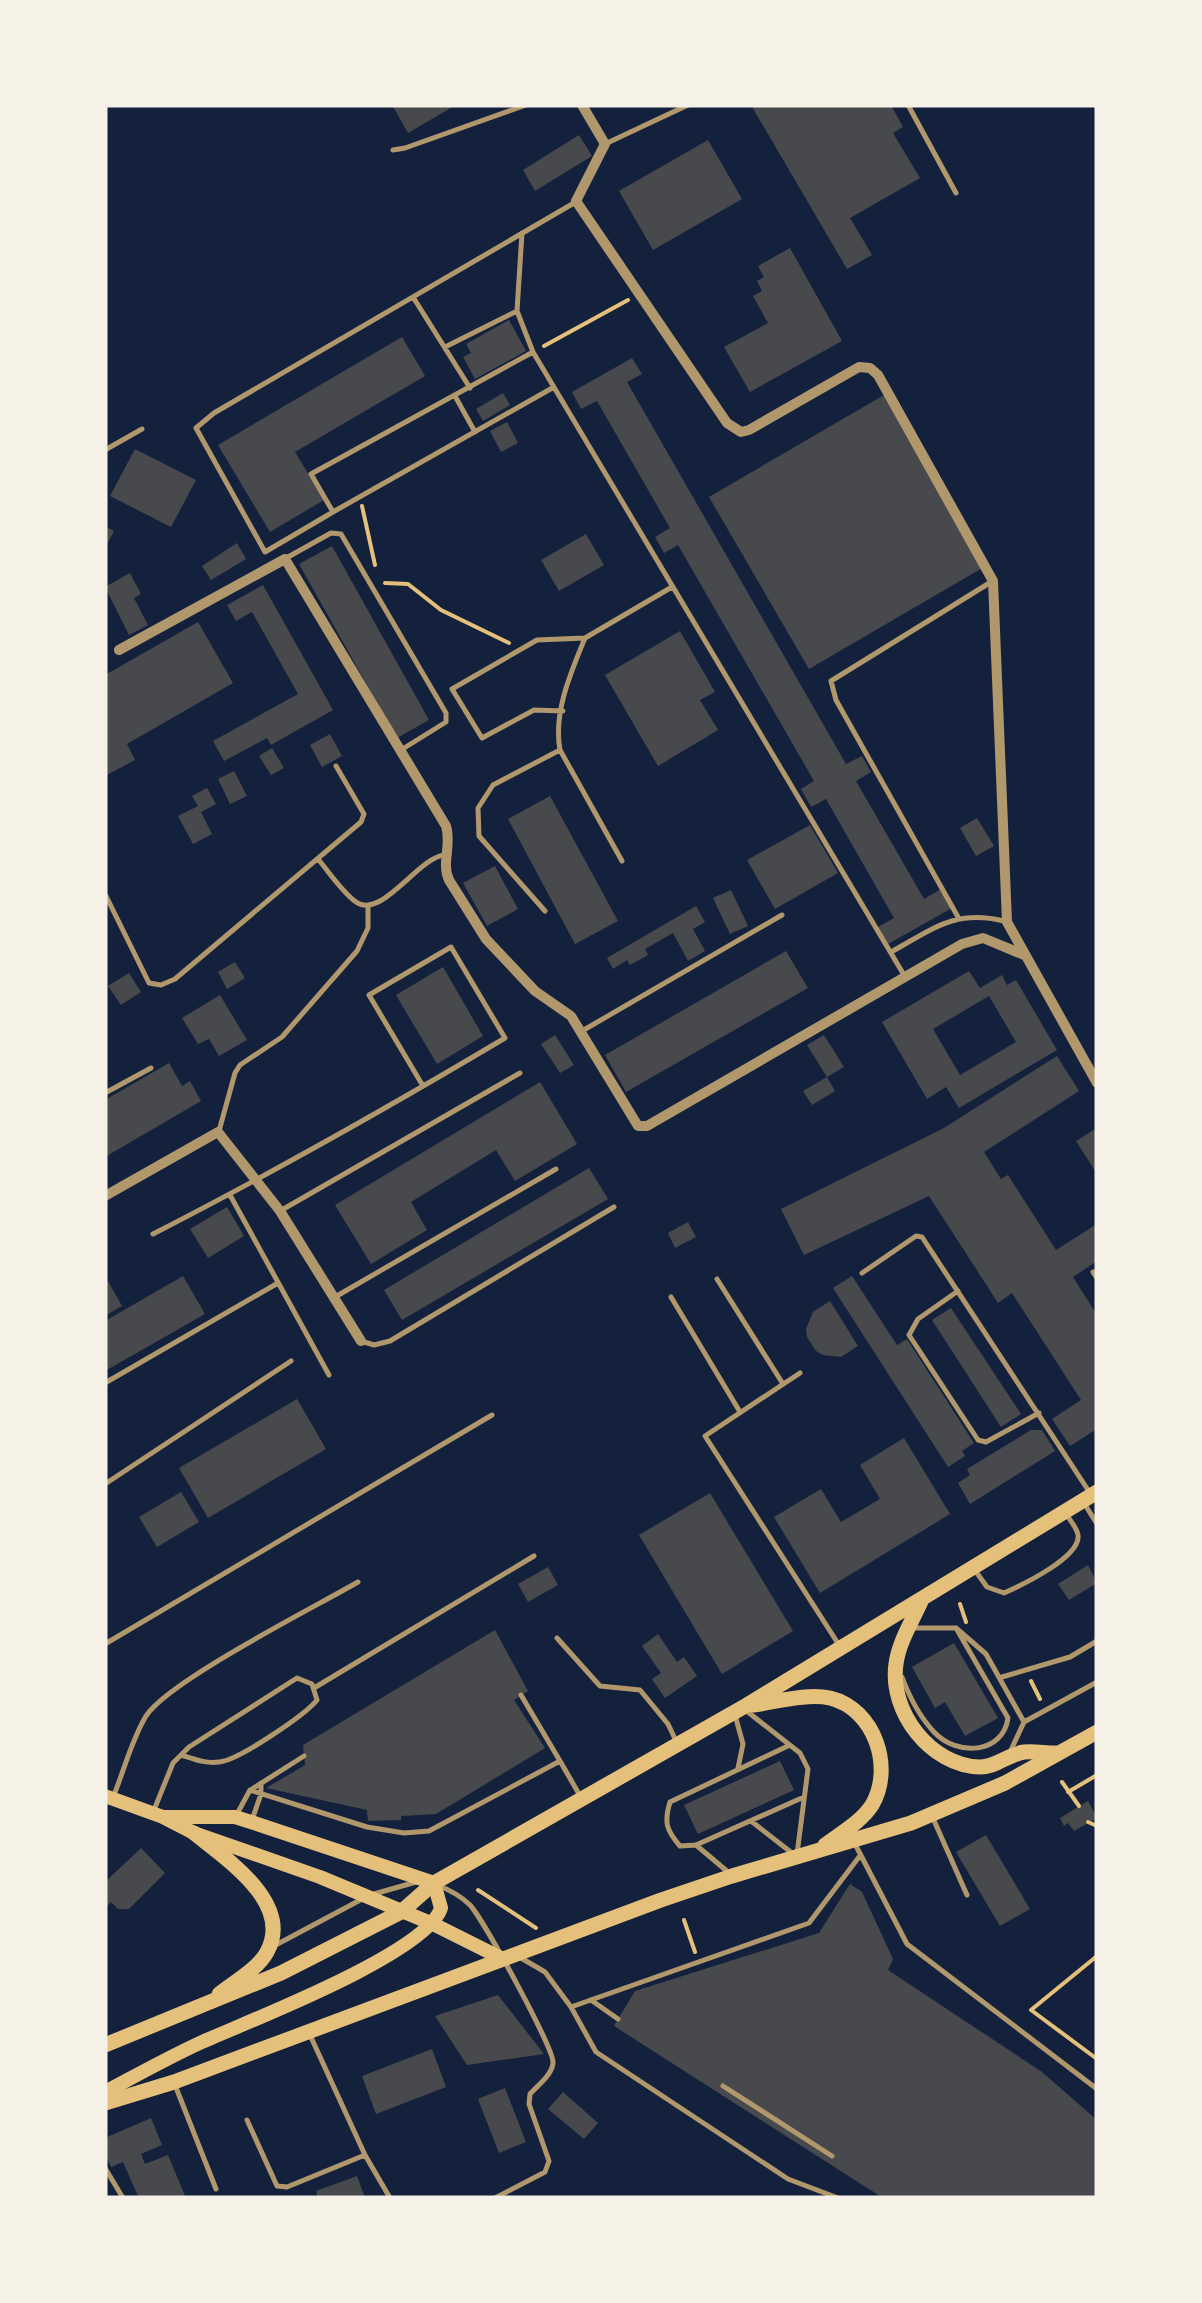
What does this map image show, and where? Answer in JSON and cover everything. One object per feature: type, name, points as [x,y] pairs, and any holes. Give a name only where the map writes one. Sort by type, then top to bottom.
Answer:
[{"type":"main road","points":[[105,2045],[281,1973],[401,1912],[434,1884],[678,1746],[1090,1496]]},
{"type":"main road","points":[[923,1598],[896,1660],[904,1710],[926,1745],[957,1764],[983,1767],[1022,1752],[1059,1754]]},
{"type":"main road","points":[[741,1708],[829,1698],[844,1704],[870,1731],[882,1760],[876,1796],[861,1818],[818,1850]]},
{"type":"main road","points":[[105,2103],[174,2082],[732,1876],[818,1850],[856,1849],[930,1813],[966,1801],[1097,1732]]},
{"type":"main road","points":[[109,1797],[509,1957]]},
{"type":"main road","points":[[158,1815],[235,1817],[434,1884]]},
{"type":"main road","points":[[194,1833],[238,1868],[258,1892],[271,1923],[270,1949],[262,1960],[202,2006]]},
{"type":"main road","points":[[105,2092],[392,1954],[432,1924],[442,1908],[434,1884]]},
{"type":"street","points":[[582,105],[605,144],[576,201],[727,423],[741,432],[859,367],[870,368],[878,375],[993,580],[1007,922],[1097,1083]]},
{"type":"street","points":[[120,650],[285,559],[446,826],[448,880],[486,939],[535,991],[571,1016],[638,1126],[647,1126],[962,944],[983,938],[1025,956]]},
{"type":"street","points":[[105,1196],[218,1132],[280,1211],[361,1340]]},
{"type":"lane","points":[[393,150],[526,105]]},
{"type":"lane","points":[[605,144],[688,105]]},
{"type":"lane","points":[[908,105],[956,193]]},
{"type":"lane","points":[[554,388],[266,552],[196,428],[214,413],[576,201]]},
{"type":"lane","points":[[522,233],[517,312],[532,352],[906,976]]},
{"type":"lane","points":[[413,297],[470,388]]},
{"type":"lane","points":[[446,347],[517,312]]},
{"type":"lane","points":[[333,512],[311,474],[532,352]]},
{"type":"lane","points":[[455,396],[475,432]]},
{"type":"lane","points":[[105,450],[142,429]]},
{"type":"lane","points":[[285,559],[331,533],[341,534],[446,713],[446,722],[400,750]]},
{"type":"lane","points":[[958,917],[836,700],[831,681],[993,580]]},
{"type":"lane","points":[[562,711],[534,710],[482,738],[452,689],[537,640],[585,638],[672,587]]},
{"type":"lane","points":[[585,638],[567,680],[556,730],[560,750],[622,861]]},
{"type":"lane","points":[[545,910],[479,836],[478,808],[494,785],[560,750]]},
{"type":"lane","points":[[105,894],[148,983],[161,985],[175,979],[361,822],[364,814],[336,766]]},
{"type":"lane","points":[[317,859],[358,904],[368,906],[384,898],[433,856],[447,855]]},
{"type":"lane","points":[[218,1132],[240,1065],[282,1037],[357,951],[368,928],[368,906]]},
{"type":"lane","points":[[582,1031],[782,915]]},
{"type":"lane","points":[[891,952],[958,917],[979,915],[1007,922]]},
{"type":"lane","points":[[153,1234],[255,1182],[423,1086],[504,1038],[451,947],[369,995],[423,1086]]},
{"type":"lane","points":[[105,1093],[151,1068]]},
{"type":"lane","points":[[280,1211],[520,1073]]},
{"type":"lane","points":[[335,1297],[556,1169]]},
{"type":"lane","points":[[230,1195],[330,1374]]},
{"type":"lane","points":[[361,1340],[374,1345],[390,1341],[614,1207]]},
{"type":"lane","points":[[862,1273],[916,1236],[922,1237],[1090,1496],[1097,1524]]},
{"type":"lane","points":[[717,1279],[784,1384]]},
{"type":"lane","points":[[105,1383],[278,1283]]},
{"type":"lane","points":[[958,1292],[918,1320],[909,1335],[978,1440],[986,1442],[1039,1414]]},
{"type":"lane","points":[[670,1296],[740,1412]]},
{"type":"lane","points":[[105,1484],[290,1362]]},
{"type":"lane","points":[[800,1373],[705,1436],[841,1647]]},
{"type":"lane","points":[[105,1644],[492,1416]]},
{"type":"lane","points":[[973,1567],[987,1588],[1004,1593],[1069,1556],[1075,1549],[1078,1531],[1065,1511]]},
{"type":"lane","points":[[314,1688],[534,1556]]},
{"type":"lane","points":[[109,1797],[146,1716],[159,1701],[358,1582]]},
{"type":"lane","points":[[909,1628],[956,1628],[986,1654],[1024,1722],[1004,1760]]},
{"type":"lane","points":[[896,1660],[909,1694],[934,1732],[960,1748],[991,1745],[1001,1739],[1008,1718],[956,1628]]},
{"type":"lane","points":[[558,1638],[600,1686],[640,1690],[668,1724],[678,1746]]},
{"type":"lane","points":[[1002,1677],[1070,1657],[1097,1641]]},
{"type":"lane","points":[[158,1815],[173,1763],[181,1755],[297,1678],[312,1684],[318,1700],[307,1713],[224,1762],[207,1763],[181,1755]]},
{"type":"lane","points":[[1024,1722],[1097,1682]]},
{"type":"lane","points":[[521,1695],[583,1801]]},
{"type":"lane","points":[[741,1708],[800,1753],[808,1769],[796,1856]]},
{"type":"lane","points":[[738,1768],[743,1744],[741,1708]]},
{"type":"lane","points":[[790,1746],[670,1802],[665,1819],[668,1832],[680,1846],[696,1845],[804,1798]]},
{"type":"lane","points":[[235,1817],[250,1790],[304,1756]]},
{"type":"lane","points":[[250,1790],[367,1826],[404,1833],[429,1831],[560,1761]]},
{"type":"lane","points":[[250,1822],[262,1794],[261,1783]]},
{"type":"lane","points":[[930,1813],[966,1895]]},
{"type":"lane","points":[[751,1821],[796,1856]]},
{"type":"lane","points":[[696,1845],[732,1876]]},
{"type":"lane","points":[[571,2007],[809,1924],[856,1849],[907,1944],[1097,2089]]},
{"type":"lane","points":[[270,1949],[366,1897],[400,1885],[434,1884],[454,1892],[471,1906],[509,1957],[554,2060],[551,2071],[530,2094],[548,2162],[544,2172],[495,2198]]},
{"type":"lane","points":[[509,1957],[545,1972],[571,2007],[596,2052],[788,2179],[838,2198]]},
{"type":"lane","points":[[591,2000],[618,2019]]},
{"type":"lane","points":[[308,2031],[365,2155],[390,2198]]},
{"type":"lane","points":[[174,2082],[216,2189]]},
{"type":"lane","points":[[723,2086],[832,2156]]},
{"type":"lane","points":[[247,2120],[273,2182],[281,2187],[365,2155]]},
{"type":"lane","points":[[105,2168],[123,2198]]},
{"type":"path","points":[[532,352],[641,293]]},
{"type":"path","points":[[360,497],[376,562],[368,581],[408,584],[441,610],[520,648]]},
{"type":"path","points":[[1068,1792],[1097,1776]]},
{"type":"path","points":[[1062,1782],[1079,1806]]},
{"type":"path","points":[[1088,1822],[1097,1826]]},
{"type":"path","points":[[478,1890],[536,1928]]},
{"type":"path","points":[[684,1920],[698,1960]]},
{"type":"path","points":[[1097,1956],[1031,2010],[1097,2060]]},
{"type":"building","points":[[392,105],[456,105],[408,133]]},
{"type":"building","points":[[751,105],[891,105],[903,127],[893,133],[920,178],[850,218],[872,255],[847,269]]},
{"type":"building","points":[[579,135],[592,156],[535,191],[523,170]]},
{"type":"building","points":[[708,140],[742,199],[653,250],[619,191]]},
{"type":"building","points":[[790,248],[842,341],[750,392],[724,347],[768,323],[753,296],[762,291],[757,281],[764,277],[758,266]]},
{"type":"building","points":[[509,320],[526,351],[475,379],[463,357],[471,353],[466,344]]},
{"type":"building","points":[[402,337],[425,376],[295,452],[324,500],[270,532],[218,445]]},
{"type":"building","points":[[632,358],[642,374],[627,382],[846,764],[862,756],[871,772],[856,781],[924,899],[941,889],[952,908],[888,944],[878,927],[894,918],[826,799],[811,807],[801,789],[814,781],[678,545],[664,553],[655,537],[670,528],[597,401],[581,409],[572,392]]},
{"type":"building","points":[[503,393],[510,405],[483,421],[476,409]]},
{"type":"building","points":[[884,395],[984,567],[809,669],[709,497]]},
{"type":"building","points":[[507,422],[518,443],[501,452],[490,431]]},
{"type":"building","points":[[135,449],[196,480],[171,527],[110,496]]},
{"type":"building","points":[[105,526],[114,531],[105,548]]},
{"type":"building","points":[[586,534],[604,565],[559,591],[541,560]]},
{"type":"building","points":[[237,543],[246,559],[211,580],[202,566]]},
{"type":"building","points":[[332,546],[429,720],[397,738],[299,564]]},
{"type":"building","points":[[130,573],[141,594],[134,598],[148,625],[129,635],[105,587]]},
{"type":"building","points":[[263,585],[333,710],[271,745],[267,738],[224,761],[213,741],[298,694],[252,612],[236,621],[227,605]]},
{"type":"building","points":[[198,622],[233,683],[127,744],[135,760],[105,776],[105,675]]},
{"type":"building","points":[[680,631],[715,692],[700,700],[718,730],[658,766],[605,675]]},
{"type":"building","points":[[330,734],[342,756],[322,767],[310,745]]},
{"type":"building","points":[[272,748],[284,768],[271,775],[259,756]]},
{"type":"building","points":[[234,771],[247,796],[230,804],[218,779]]},
{"type":"building","points":[[207,788],[216,804],[201,812],[212,834],[193,844],[178,816],[198,806],[192,796]]},
{"type":"building","points":[[550,796],[618,921],[575,944],[508,819]]},
{"type":"building","points":[[977,818],[994,846],[976,856],[960,828]]},
{"type":"building","points":[[810,825],[838,873],[775,909],[747,860]]},
{"type":"building","points":[[495,866],[518,909],[487,926],[463,883]]},
{"type":"building","points":[[731,890],[748,926],[730,934],[713,898]]},
{"type":"building","points":[[696,906],[705,922],[693,929],[705,951],[688,961],[673,933],[645,949],[648,955],[630,965],[627,960],[613,969],[607,958]]},
{"type":"building","points":[[786,951],[808,988],[626,1092],[605,1055]]},
{"type":"building","points":[[235,962],[245,978],[227,989],[218,972]]},
{"type":"building","points":[[443,967],[483,1036],[437,1064],[396,995]]},
{"type":"building","points":[[969,971],[980,988],[1002,975],[1007,985],[1016,980],[1057,1050],[959,1108],[946,1087],[927,1099],[882,1022]],"holes":[[[989,996],[1016,1042],[960,1075],[933,1029]]]},
{"type":"building","points":[[129,973],[141,992],[121,1005],[108,986]]},
{"type":"building","points":[[220,995],[247,1040],[219,1056],[209,1039],[198,1044],[182,1018]]},
{"type":"building","points":[[555,1035],[574,1065],[560,1073],[541,1044]]},
{"type":"building","points":[[824,1035],[844,1067],[827,1077],[807,1045]]},
{"type":"building","points":[[1057,1056],[1079,1091],[984,1152],[1001,1179],[1008,1175],[1056,1250],[1097,1224],[1097,1261],[1073,1277],[1097,1315],[1097,1429],[1070,1446],[1052,1419],[1081,1400],[1012,1293],[998,1303],[929,1196],[804,1255],[781,1209],[944,1128]]},
{"type":"building","points":[[169,1063],[182,1086],[190,1081],[201,1101],[105,1157],[105,1100]]},
{"type":"building","points":[[827,1077],[835,1091],[812,1105],[803,1091]]},
{"type":"building","points":[[540,1082],[577,1144],[515,1181],[496,1150],[411,1202],[427,1230],[371,1264],[335,1205]]},
{"type":"building","points":[[1097,1128],[1097,1174],[1076,1141]]},
{"type":"building","points":[[589,1168],[608,1199],[402,1320],[384,1290]]},
{"type":"building","points":[[227,1207],[244,1236],[208,1258],[190,1229]]},
{"type":"building","points":[[688,1222],[696,1237],[675,1248],[668,1233]]},
{"type":"building","points":[[183,1276],[205,1314],[105,1371],[105,1321]]},
{"type":"building","points":[[852,1276],[897,1345],[907,1339],[974,1443],[962,1451],[965,1456],[948,1467],[833,1288]]},
{"type":"building","points":[[108,1281],[122,1306],[105,1316],[105,1282]]},
{"type":"building","points":[[830,1301],[858,1346],[841,1357],[816,1351],[807,1337],[813,1312]]},
{"type":"building","points":[[951,1308],[1021,1414],[1001,1427],[932,1320]]},
{"type":"building","points":[[297,1399],[326,1449],[208,1518],[179,1468]]},
{"type":"building","points":[[1031,1430],[1042,1430],[1055,1451],[970,1504],[958,1483],[970,1475],[967,1469]]},
{"type":"building","points":[[904,1438],[950,1514],[820,1593],[774,1517],[821,1489],[841,1522],[880,1499],[860,1465]]},
{"type":"building","points":[[181,1492],[199,1522],[157,1547],[139,1517]]},
{"type":"building","points":[[710,1493],[793,1631],[722,1674],[639,1535]]},
{"type":"building","points":[[1088,1565],[1097,1583],[1069,1600],[1058,1584]]},
{"type":"building","points":[[548,1567],[558,1585],[528,1602],[518,1584]]},
{"type":"building","points":[[495,1630],[528,1691],[514,1700],[545,1748],[436,1814],[401,1816],[401,1820],[368,1821],[367,1810],[266,1788],[305,1765],[303,1745]]},
{"type":"building","points":[[658,1634],[677,1662],[684,1657],[697,1676],[665,1698],[652,1679],[661,1673],[642,1646]]},
{"type":"building","points":[[954,1643],[998,1718],[965,1736],[945,1702],[935,1708],[912,1667]]},
{"type":"building","points":[[780,1761],[794,1790],[698,1834],[684,1805]]},
{"type":"building","points":[[1088,1801],[1097,1818],[1074,1831],[1068,1823],[1064,1826],[1060,1818]]},
{"type":"building","points":[[986,1835],[1030,1909],[1000,1926],[956,1852]]},
{"type":"building","points":[[141,1848],[165,1873],[129,1909],[118,1909],[111,1902],[105,1908],[105,1882]]},
{"type":"building","points":[[850,1884],[862,1892],[893,1959],[888,1970],[1042,2072],[1097,2120],[1097,2198],[883,2198],[614,2026],[635,1991],[819,1933]]},
{"type":"building","points":[[498,1995],[544,2054],[467,2065],[435,2016]]},
{"type":"building","points":[[432,2049],[446,2087],[376,2114],[362,2076]]},
{"type":"building","points":[[505,2088],[526,2142],[499,2153],[478,2099]]},
{"type":"building","points":[[563,2092],[598,2123],[584,2139],[548,2109]]},
{"type":"building","points":[[151,2118],[162,2145],[141,2154],[145,2164],[168,2155],[186,2198],[139,2198],[123,2162],[111,2167],[105,2154],[105,2138]]},
{"type":"building","points":[[357,2176],[365,2198],[318,2198],[316,2191]]}]
